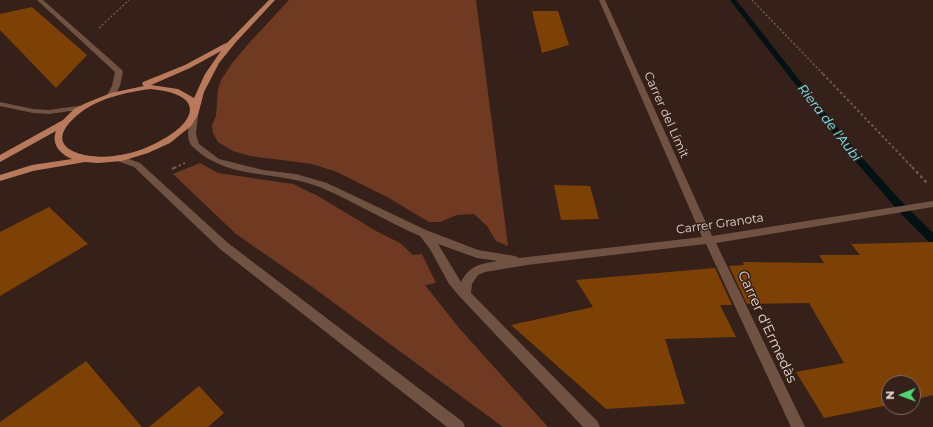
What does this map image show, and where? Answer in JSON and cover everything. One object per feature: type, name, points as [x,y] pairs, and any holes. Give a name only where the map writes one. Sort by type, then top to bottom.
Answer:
[{"type":"main road","points":[[0,178],[32,168],[88,159],[118,158],[139,153],[168,141],[187,125],[194,111],[202,86],[216,62],[231,42],[272,0]]},
{"type":"main road","points":[[0,159],[66,121],[85,107],[111,95],[177,73],[197,63],[231,42]]},
{"type":"main road","points":[[132,89],[155,87],[176,90],[191,98],[194,111]]},
{"type":"main road","points":[[66,121],[59,133],[58,138],[62,148],[72,155],[88,159]]},
{"type":"street","points":[[40,0],[119,72],[116,86],[111,95]]},
{"type":"street","name":"Carrer del Límit","points":[[602,0],[709,240]]},
{"type":"street","points":[[0,104],[33,111],[49,112],[85,107]]},
{"type":"street","points":[[194,111],[192,134],[195,144],[216,161],[245,169],[296,177],[324,185],[422,233],[477,254],[527,261]]},
{"type":"street","points":[[118,158],[137,166],[152,178],[224,246],[458,427]]},
{"type":"street","name":"Carrer Granota","points":[[527,261],[709,240],[933,204]]},
{"type":"street","points":[[422,233],[434,246],[453,281],[464,295],[593,427]]},
{"type":"street","name":"Carrer d'Ermedàs","points":[[709,240],[798,427]]},
{"type":"street","points":[[464,295],[466,283],[474,272],[483,268],[527,261]]},
{"type":"path","points":[[84,39],[101,26],[129,0]]},
{"type":"path","points":[[752,0],[933,189]]},
{"type":"path","points":[[152,178],[206,154]]},
{"type":"shaded area","points":[[289,0],[476,0],[508,246],[496,241],[487,226],[474,214],[457,215],[440,222],[429,222],[389,198],[337,172],[312,164],[250,156],[233,151],[218,142],[213,133],[212,125],[216,116],[218,89],[221,80],[233,62],[250,42]]},
{"type":"shaded area","points":[[200,163],[218,173],[293,184],[318,196],[376,231],[400,243],[413,255],[422,254],[436,283],[425,285],[459,328],[548,427],[503,427],[311,286],[236,234],[173,174]]},
{"type":"building","points":[[32,7],[87,55],[56,88],[0,30],[0,14]]},
{"type":"building","points":[[532,11],[558,11],[569,45],[542,53]]},
{"type":"building","points":[[554,185],[590,186],[599,219],[561,220]]},
{"type":"building","points":[[49,207],[88,244],[0,296],[0,232]]},
{"type":"building","points":[[933,242],[933,395],[921,398],[921,375],[881,375],[881,407],[824,418],[796,372],[844,363],[809,303],[747,304],[729,266],[744,265],[743,262],[824,263],[819,255],[860,255],[851,244]]},
{"type":"building","points":[[715,268],[732,305],[720,305],[736,337],[665,339],[685,404],[606,409],[511,325],[593,307],[576,280]]},
{"type":"building","points":[[86,361],[142,427],[0,427],[0,422]]},
{"type":"building","points":[[199,386],[224,413],[208,427],[149,427]]},
{"type":"waterway","name":"Riera de l'Aubi","points":[[733,0],[853,153],[905,212],[933,239]]}]
